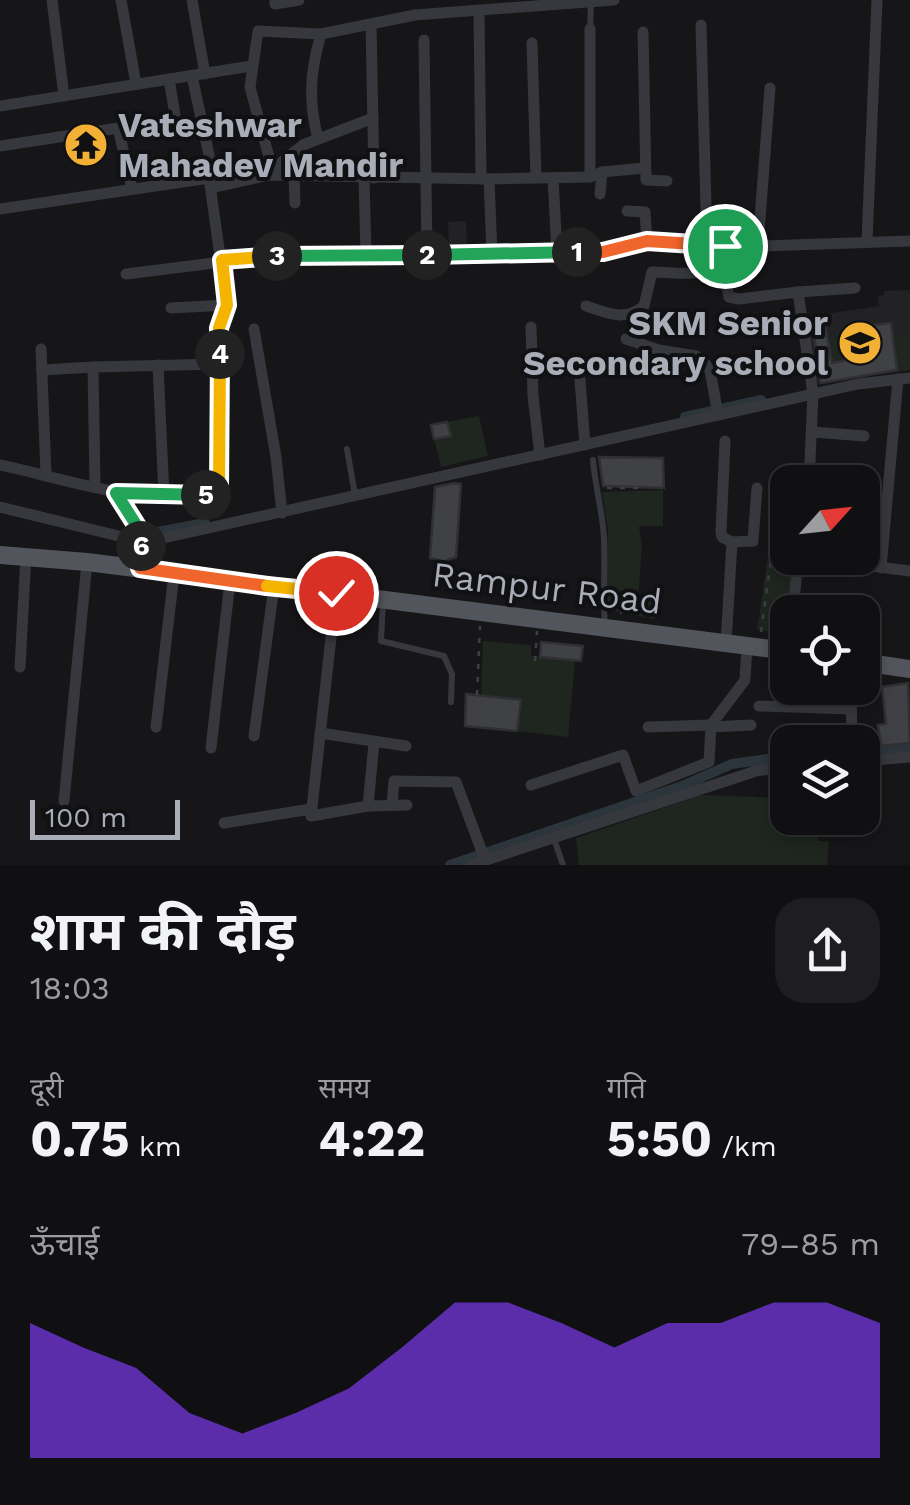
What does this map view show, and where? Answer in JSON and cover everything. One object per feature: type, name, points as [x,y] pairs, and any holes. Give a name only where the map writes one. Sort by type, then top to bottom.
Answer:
[{"type":"main road","name":"Rampur Road","points":[[9,553],[770,649]]},
{"type":"main road","points":[[880,665],[910,669]]},
{"type":"street","points":[[52,0],[64,96]]},
{"type":"street","points":[[122,0],[136,84]]},
{"type":"street","points":[[0,465],[116,493],[208,495],[219,487],[219,328],[227,305],[192,0]]},
{"type":"street","points":[[275,0],[275,4],[299,0]]},
{"type":"street","points":[[270,172],[252,98],[251,66],[258,31],[321,34],[415,15],[614,0]]},
{"type":"street","points":[[868,241],[877,0]]},
{"type":"street","points":[[479,12],[492,254]]},
{"type":"street","points":[[366,254],[373,118],[371,24]]},
{"type":"street","points":[[701,24],[708,244]]},
{"type":"street","points":[[590,29],[600,194]]},
{"type":"street","points":[[643,32],[646,180],[667,182]]},
{"type":"street","points":[[318,139],[309,96],[312,60],[321,34]]},
{"type":"street","points":[[424,40],[427,255]]},
{"type":"street","points":[[532,43],[536,178]]},
{"type":"street","points":[[0,106],[251,66]]},
{"type":"street","points":[[170,79],[175,114]]},
{"type":"street","points":[[758,245],[770,88]]},
{"type":"street","points":[[270,172],[302,145],[373,118]]},
{"type":"street","points":[[0,146],[118,128],[132,188]]},
{"type":"street","points":[[0,209],[270,172],[486,179],[554,178],[645,168]]},
{"type":"street","points":[[294,175],[295,202]]},
{"type":"street","points":[[554,178],[557,253]]},
{"type":"street","points":[[627,211],[645,212],[647,241]]},
{"type":"street","points":[[126,274],[270,256],[603,252],[647,241],[734,247],[910,241]]},
{"type":"street","points":[[586,306],[622,317],[644,306],[652,272],[690,273],[723,267],[730,261],[734,247]]},
{"type":"street","points":[[723,267],[729,297],[739,299],[856,288]]},
{"type":"street","points":[[798,292],[813,390],[810,465]]},
{"type":"street","points":[[171,308],[227,305]]},
{"type":"street","points":[[531,327],[532,396],[539,451]]},
{"type":"street","points":[[254,328],[281,508]]},
{"type":"street","points":[[626,339],[658,350],[696,356],[710,370],[718,412]]},
{"type":"street","points":[[41,349],[46,474]]},
{"type":"street","points":[[42,370],[220,364]]},
{"type":"street","points":[[158,366],[164,496]]},
{"type":"street","points":[[93,367],[95,485]]},
{"type":"street","points":[[0,507],[141,536],[813,390],[904,379],[881,568],[910,570]]},
{"type":"street","points":[[580,380],[585,441]]},
{"type":"street","points":[[813,432],[864,436]]},
{"type":"street","points":[[725,441],[721,532],[732,542],[753,541],[757,488]]},
{"type":"street","points":[[116,493],[141,536],[140,568]]},
{"type":"street","points":[[726,644],[732,542]]},
{"type":"street","points":[[9,553],[20,667]]},
{"type":"street","points":[[64,801],[86,562]]},
{"type":"street","points":[[156,727],[174,574]]},
{"type":"street","points":[[211,748],[230,581]]},
{"type":"street","points":[[254,736],[274,586]]},
{"type":"street","points":[[336,593],[311,816],[407,804]]},
{"type":"street","points":[[531,785],[622,755],[636,791],[709,762],[711,726],[745,680],[753,647]]},
{"type":"street","points":[[851,705],[851,725]]},
{"type":"street","points":[[759,706],[851,709]]},
{"type":"street","points":[[648,728],[752,725]]},
{"type":"street","points":[[320,734],[406,746]]},
{"type":"street","points":[[368,806],[374,743]]},
{"type":"street","points":[[880,759],[910,757]]},
{"type":"street","points":[[470,865],[484,856],[770,769]]},
{"type":"street","points":[[392,805],[394,781],[456,782],[484,856]]},
{"type":"street","points":[[224,822],[311,809]]},
{"type":"lane","points":[[590,29],[591,2]]},
{"type":"lane","points":[[347,449],[354,492]]},
{"type":"lane","points":[[593,460],[604,538],[602,584],[612,628]]},
{"type":"lane","points":[[383,600],[381,641],[444,656],[452,674],[451,702]]},
{"type":"lane","points":[[554,837],[563,865]]},
{"type":"path","points":[[595,488],[642,488]]},
{"type":"path","points":[[753,647],[770,560]]},
{"type":"path","points":[[612,628],[623,596]]},
{"type":"path","points":[[477,695],[481,613]]},
{"type":"path","points":[[535,661],[538,620]]},
{"type":"shaded area","points":[[466,221],[467,250],[449,250],[448,222]]},
{"type":"shaded area","name":"SKM Senior Secondary school","points":[[910,290],[910,370],[815,384],[805,317],[879,306],[878,297],[884,291]]},
{"type":"shaded area","points":[[874,332],[878,354],[833,363],[827,339]]},
{"type":"shaded area","points":[[910,334],[910,370],[897,371],[892,335]]},
{"type":"shaded area","points":[[479,416],[488,456],[441,467],[434,439],[450,436],[447,422]]},
{"type":"shaded area","points":[[663,490],[663,526],[639,526],[642,547],[638,599],[656,602],[655,619],[609,610],[604,586],[608,530],[602,492]]},
{"type":"shaded area","points":[[770,543],[770,575],[793,575],[790,595],[770,595],[770,632],[757,630]]},
{"type":"shaded area","points":[[483,641],[531,645],[531,656],[575,660],[568,737],[517,731],[520,700],[481,695]]},
{"type":"shaded area","points":[[701,795],[770,797],[770,835],[818,835],[818,841],[829,842],[827,865],[579,865],[576,838]]},
{"type":"building","points":[[823,314],[832,363],[878,354],[873,325],[891,323],[897,370],[821,383],[811,316]]},
{"type":"building","points":[[447,422],[451,436],[434,439],[431,425]]},
{"type":"building","points":[[599,457],[663,458],[664,488],[603,486]]},
{"type":"building","points":[[461,484],[456,557],[447,560],[447,567],[436,566],[436,559],[430,558],[435,487]]},
{"type":"building","points":[[541,642],[583,646],[581,661],[540,657]]},
{"type":"building","points":[[908,683],[910,743],[881,746],[878,725],[886,724],[882,687]]},
{"type":"building","points":[[466,694],[521,700],[517,731],[465,726]]},
{"type":"waterway","points":[[685,417],[761,400]]},
{"type":"waterway","points":[[148,534],[205,523]]},
{"type":"waterway","points":[[880,750],[910,747]]},
{"type":"waterway","points":[[450,865],[682,786],[732,764],[770,759]]},
{"type":"place","name":"Vateshwar Mahadev Mandir","points":[[86,145]]},
{"type":"place","name":"SKM Senior Secondary school","points":[[860,343]]},
{"type":"route","points":[[336,593],[140,568],[140,531],[116,493],[208,495],[219,487],[219,328],[227,305],[222,260],[603,252],[647,241],[725,246]]}]
